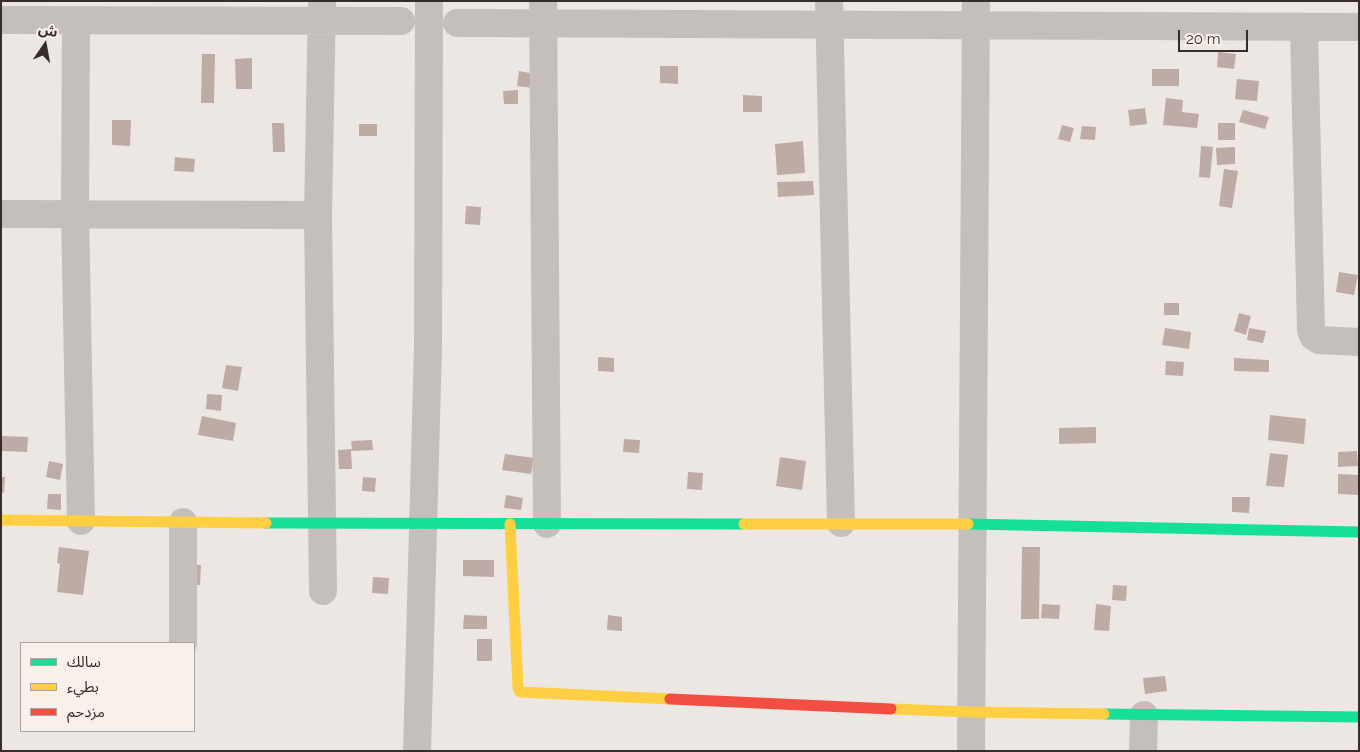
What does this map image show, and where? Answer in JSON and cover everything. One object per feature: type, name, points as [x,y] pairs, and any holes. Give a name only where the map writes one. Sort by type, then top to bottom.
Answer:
[{"type":"street","points":[[417,751],[428,346],[429,1]]},
{"type":"street","points":[[322,12],[318,215],[323,591]]},
{"type":"street","points":[[1,20],[76,21],[322,12],[401,21]]},
{"type":"street","points":[[543,12],[547,524]]},
{"type":"street","points":[[457,23],[543,12],[976,13],[1304,28],[1359,28]]},
{"type":"street","points":[[829,13],[841,523]]},
{"type":"street","points":[[971,751],[976,13]]},
{"type":"street","points":[[76,21],[75,213],[81,521]]},
{"type":"street","points":[[1304,28],[1311,330],[1313,336],[1319,340],[1359,342]]},
{"type":"street","points":[[1,214],[318,215]]},
{"type":"street","points":[[1,520],[423,524],[972,524],[1359,532]]},
{"type":"street","points":[[182,642],[183,522]]},
{"type":"street","points":[[510,524],[518,688],[520,692],[971,712],[1359,717]]},
{"type":"street","points":[[1143,751],[1144,715]]},
{"type":"building","points":[[1218,52],[1236,54],[1234,69],[1217,67]]},
{"type":"building","points":[[202,54],[215,54],[214,103],[201,103]]},
{"type":"building","points":[[252,58],[252,89],[236,89],[235,59]]},
{"type":"building","points":[[660,66],[678,66],[678,84],[660,83]]},
{"type":"building","points":[[1152,69],[1179,69],[1179,86],[1152,86]]},
{"type":"building","points":[[519,71],[535,74],[533,88],[517,86]]},
{"type":"building","points":[[1237,79],[1259,81],[1257,101],[1235,99]]},
{"type":"building","points":[[518,90],[518,104],[504,104],[503,91]]},
{"type":"building","points":[[743,95],[762,96],[762,112],[743,112]]},
{"type":"building","points":[[1166,98],[1183,100],[1182,112],[1199,114],[1197,128],[1163,125]]},
{"type":"building","points":[[1145,108],[1147,124],[1130,126],[1128,110]]},
{"type":"building","points":[[1243,110],[1269,117],[1265,129],[1239,122]]},
{"type":"building","points":[[112,120],[131,120],[130,146],[112,145]]},
{"type":"building","points":[[272,123],[284,123],[285,152],[273,152]]},
{"type":"building","points":[[1218,123],[1235,123],[1235,140],[1218,140]]},
{"type":"building","points":[[359,124],[377,124],[377,136],[359,136]]},
{"type":"building","points":[[1062,125],[1074,128],[1070,142],[1058,139]]},
{"type":"building","points":[[1082,126],[1096,127],[1095,140],[1080,139]]},
{"type":"building","points":[[803,141],[805,173],[777,175],[775,144]]},
{"type":"building","points":[[1201,146],[1213,147],[1210,178],[1199,177]]},
{"type":"building","points":[[1235,147],[1235,164],[1217,165],[1216,148]]},
{"type":"building","points":[[175,157],[195,159],[194,172],[174,171]]},
{"type":"building","points":[[1224,169],[1238,171],[1232,208],[1219,206]]},
{"type":"building","points":[[813,181],[814,195],[778,197],[777,182]]},
{"type":"building","points":[[466,206],[481,207],[480,225],[465,224]]},
{"type":"building","points":[[1339,272],[1358,275],[1354,295],[1336,292]]},
{"type":"building","points":[[1164,303],[1179,303],[1179,315],[1164,315]]},
{"type":"building","points":[[1239,313],[1251,316],[1246,335],[1234,331]]},
{"type":"building","points":[[1165,328],[1191,332],[1189,349],[1162,345]]},
{"type":"building","points":[[1249,328],[1266,331],[1263,343],[1247,340]]},
{"type":"building","points":[[598,357],[614,358],[614,372],[598,371]]},
{"type":"building","points":[[1234,358],[1269,360],[1269,372],[1234,371]]},
{"type":"building","points":[[1166,361],[1184,362],[1183,376],[1165,375]]},
{"type":"building","points":[[226,365],[242,367],[238,391],[222,388]]},
{"type":"building","points":[[207,394],[222,395],[221,411],[206,409]]},
{"type":"building","points":[[1270,415],[1306,419],[1304,444],[1268,440]]},
{"type":"building","points":[[202,416],[236,423],[233,441],[198,435]]},
{"type":"building","points":[[1096,427],[1096,443],[1059,444],[1059,428]]},
{"type":"building","points":[[1,436],[28,437],[27,452],[1,451]]},
{"type":"building","points":[[624,439],[640,440],[639,453],[623,452]]},
{"type":"building","points":[[372,440],[373,450],[351,451],[352,469],[339,469],[338,450],[352,449],[351,441]]},
{"type":"building","points":[[1357,451],[1358,466],[1338,467],[1338,452]]},
{"type":"building","points":[[1270,453],[1288,455],[1284,487],[1266,486]]},
{"type":"building","points":[[505,454],[534,458],[531,474],[502,470]]},
{"type":"building","points":[[780,457],[806,461],[802,490],[776,486]]},
{"type":"building","points":[[49,461],[63,464],[60,480],[46,477]]},
{"type":"building","points":[[688,472],[703,473],[702,490],[687,489]]},
{"type":"building","points":[[1338,474],[1358,475],[1358,495],[1338,494]]},
{"type":"building","points":[[1,477],[5,477],[4,493],[1,492]]},
{"type":"building","points":[[363,477],[376,478],[375,492],[362,491]]},
{"type":"building","points":[[48,494],[61,494],[61,510],[47,509]]},
{"type":"building","points":[[506,495],[523,498],[521,510],[504,508]]},
{"type":"building","points":[[1232,497],[1250,497],[1249,513],[1232,512]]},
{"type":"building","points":[[59,547],[89,551],[83,595],[57,592],[60,564],[57,563]]},
{"type":"building","points":[[1022,547],[1040,547],[1039,619],[1021,619]]},
{"type":"building","points":[[463,560],[494,560],[494,577],[463,576]]},
{"type":"building","points":[[186,565],[201,565],[200,585],[186,584]]},
{"type":"building","points":[[373,577],[389,578],[388,594],[372,593]]},
{"type":"building","points":[[1113,585],[1127,586],[1126,601],[1112,600]]},
{"type":"building","points":[[1042,604],[1060,605],[1059,619],[1041,618]]},
{"type":"building","points":[[1096,604],[1111,606],[1109,631],[1094,630]]},
{"type":"building","points":[[464,615],[487,616],[487,629],[463,629]]},
{"type":"building","points":[[608,615],[622,617],[622,631],[607,630]]},
{"type":"building","points":[[477,639],[492,639],[492,661],[477,661]]},
{"type":"building","points":[[1165,676],[1167,691],[1145,694],[1143,678]]},
{"type":"traffic: fast","points":[[266,523],[744,524]]},
{"type":"traffic: fast","points":[[968,524],[1359,532]]},
{"type":"traffic: fast","points":[[1104,714],[1359,717]]},
{"type":"traffic: slow","points":[[1,520],[266,523]]},
{"type":"traffic: slow","points":[[510,524],[518,688],[520,692],[670,699]]},
{"type":"traffic: slow","points":[[744,524],[968,524]]},
{"type":"traffic: slow","points":[[891,709],[1104,714]]},
{"type":"traffic: jam","points":[[670,699],[891,709]]}]
